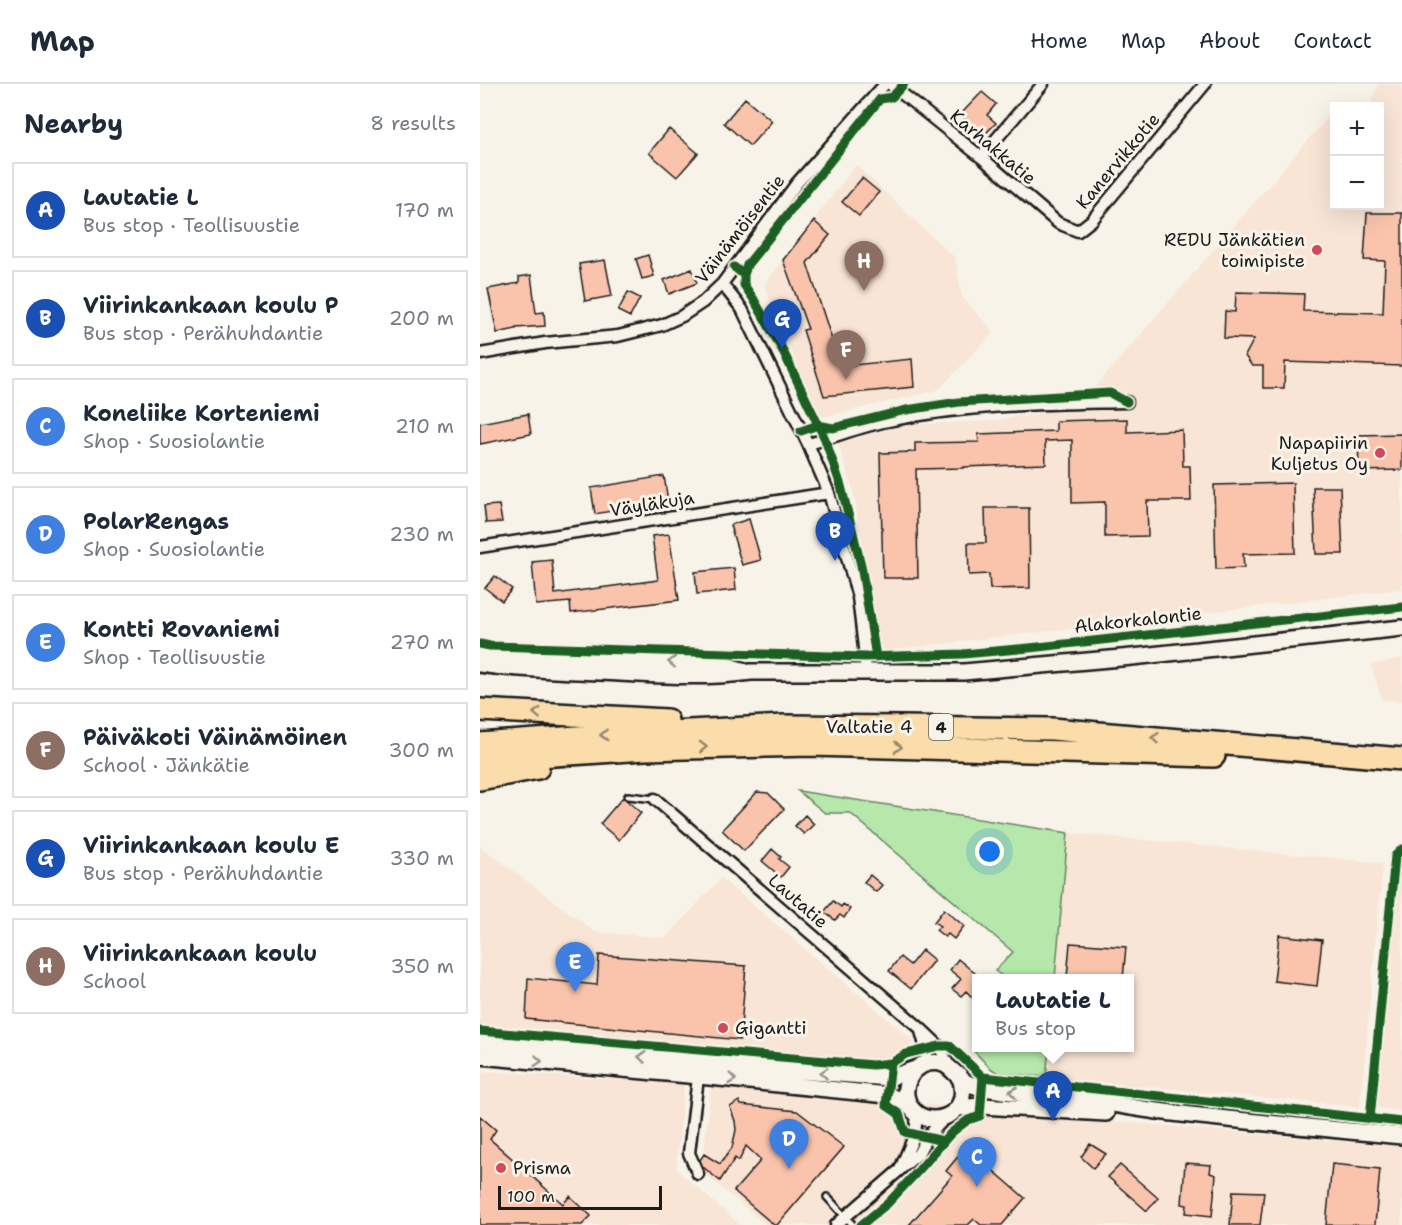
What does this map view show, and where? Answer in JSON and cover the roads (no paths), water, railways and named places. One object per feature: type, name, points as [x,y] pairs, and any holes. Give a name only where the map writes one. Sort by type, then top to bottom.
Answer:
[{"type":"highway","points":[[480,710],[784,726]]},
{"type":"highway","name":"Valtatie 4","points":[[480,744],[784,726],[1052,729],[1402,760]]},
{"type":"highway","name":"Valtatie 4","points":[[480,760],[645,749],[813,745],[1402,760]]},
{"type":"highway","points":[[480,779],[645,749]]},
{"type":"street","name":"Väinämöisentie","points":[[480,354],[545,343],[618,336],[662,325],[682,316],[703,302],[722,284],[797,183],[885,84]]},
{"type":"street","name":"Karhakkatie","points":[[890,84],[1058,223],[1078,231]]},
{"type":"street","points":[[981,158],[1043,84]]},
{"type":"street","name":"Kanervikkotie","points":[[1078,231],[1092,220],[1205,84]]},
{"type":"street","points":[[722,284],[742,309],[808,444],[829,494],[858,597],[866,673]]},
{"type":"street","points":[[808,444],[886,421],[957,409],[1127,402]]},
{"type":"street","name":"Väyläkuja","points":[[480,548],[829,494]]},
{"type":"street","name":"Alakorkalontie","points":[[480,664],[514,668],[724,676],[751,672],[964,672],[1402,628]]},
{"type":"street","name":"Alakorkalontie","points":[[480,652],[522,657],[727,665],[751,672]]},
{"type":"street","name":"Lautatie","points":[[655,799],[920,1028],[939,1046],[954,1070]]},
{"type":"street","points":[[900,1170],[915,1134],[912,1108],[906,1090],[909,1077],[923,1065],[926,1049],[920,1028]]},
{"type":"street","points":[[480,1041],[887,1095],[931,1120],[981,1106],[1107,1113],[1154,1111]]},
{"type":"street","points":[[480,1056],[889,1078],[923,1065],[938,1062],[954,1070],[967,1083],[990,1089],[1154,1111],[1402,1136]]},
{"type":"street","points":[[698,1174],[689,1153],[699,1069]]},
{"type":"street","points":[[836,1225],[850,1221],[918,1154],[927,1137],[952,1113],[963,1098],[963,1086],[954,1070]]},
{"type":"lane","points":[[628,796],[655,799]]},
{"type":"lane","points":[[827,1197],[850,1221]]},
{"type":"place","name":"REDU Jänkätien toimipiste","points":[[1317,250]]},
{"type":"place","name":"Viirinkankaan koulu","points":[[864,291]]},
{"type":"place","name":"Viirinkankaan koulu E","points":[[782,349]]},
{"type":"place","name":"Päiväkoti Väinämöinen","points":[[846,380]]},
{"type":"place","name":"Napapiirin Kuljetus Oy","points":[[1380,453]]},
{"type":"place","name":"Viirinkankaan koulu P","points":[[835,561]]},
{"type":"place","name":"Kontti Rovaniemi","points":[[575,992]]},
{"type":"place","name":"Gigantti","points":[[723,1028]]},
{"type":"place","name":"Lautatie L","points":[[1053,1121]]},
{"type":"place","name":"Prisma","points":[[501,1168]]},
{"type":"place","name":"PolarRengas","points":[[789,1169]]},
{"type":"place","name":"Koneliike Korteniemi","points":[[977,1187]]}]
